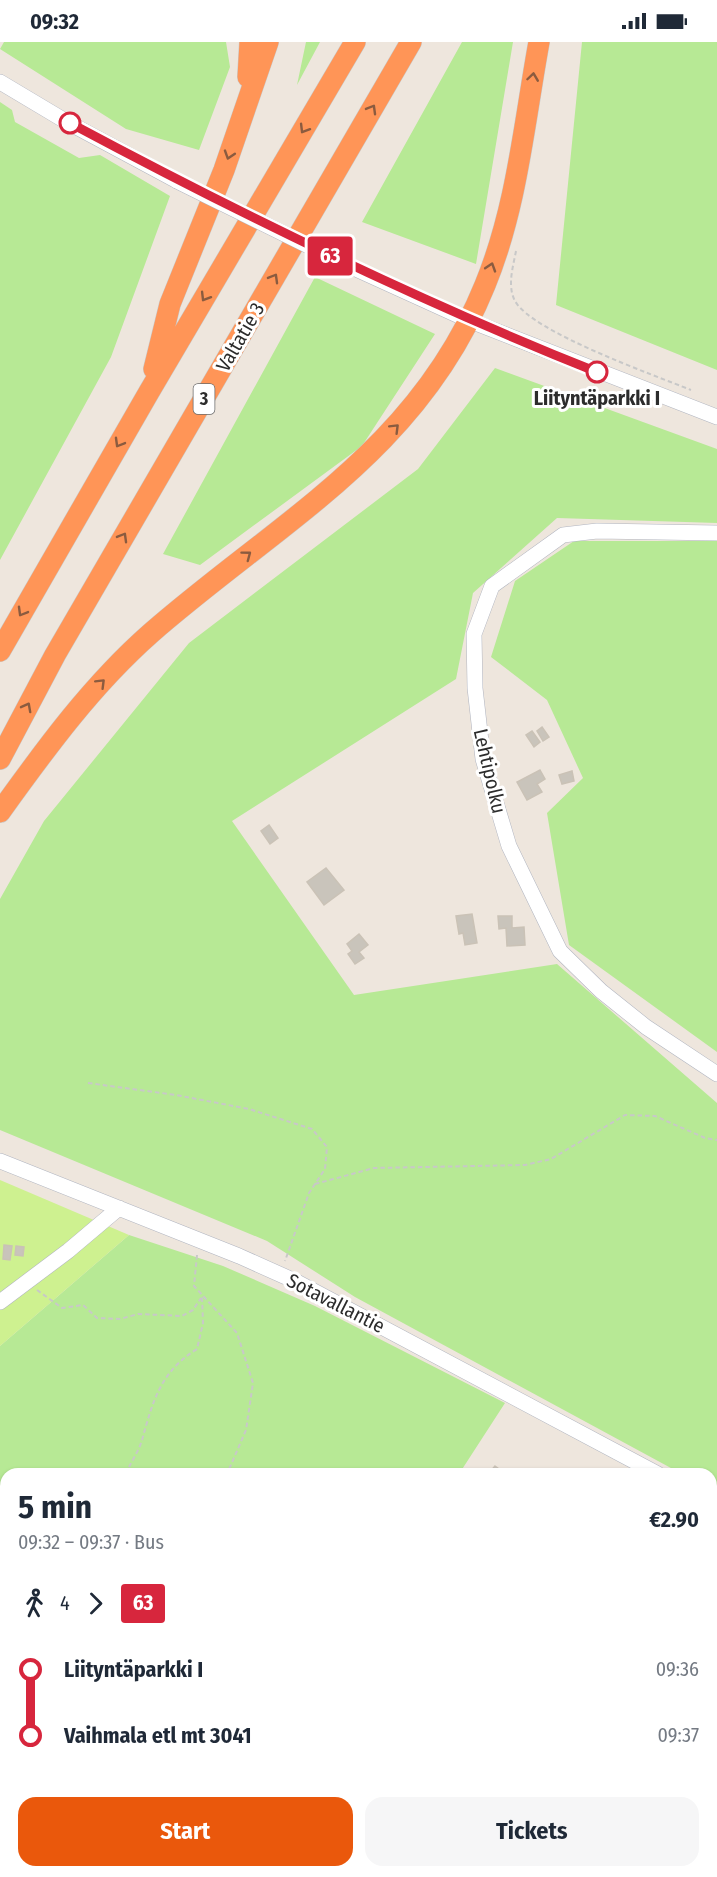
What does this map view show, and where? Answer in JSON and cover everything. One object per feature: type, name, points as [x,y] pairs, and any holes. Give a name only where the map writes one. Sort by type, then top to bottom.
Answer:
[{"type":"highway","points":[[246,100],[250,42]]},
{"type":"highway","points":[[149,392],[170,304],[224,170],[246,100],[268,42]]},
{"type":"highway","points":[[0,651],[355,42]]},
{"type":"highway","name":"Valtatie 3","points":[[0,759],[55,655],[411,42]]},
{"type":"highway","points":[[0,812],[50,742],[94,690],[149,635],[353,471],[404,419],[431,383],[486,285],[506,222],[519,167],[539,42]]},
{"type":"street","points":[[0,81],[67,122],[177,181],[347,265],[468,320],[717,417]]},
{"type":"street","name":"Lehtipolku","points":[[717,533],[597,531],[563,535],[492,586],[474,634],[475,688],[483,759],[509,846],[560,951],[601,991],[646,1027],[717,1074]]},
{"type":"street","name":"Sotavallantie","points":[[0,1161],[199,1240],[280,1275],[647,1468]]},
{"type":"street","points":[[0,1302],[28,1282],[118,1208]]},
{"type":"path","points":[[517,249],[511,288],[515,300],[524,313],[604,354],[690,390]]},
{"type":"path","points":[[88,1083],[176,1095],[249,1109],[312,1129],[327,1147],[325,1169],[315,1184],[280,1275]]},
{"type":"path","points":[[315,1184],[374,1168],[525,1165],[551,1159],[625,1115],[655,1116],[705,1138],[717,1140]]},
{"type":"path","points":[[199,1240],[194,1286],[237,1333],[253,1383],[246,1430],[230,1468]]},
{"type":"path","points":[[28,1282],[62,1308],[83,1305],[97,1318],[120,1319],[138,1314],[182,1316],[193,1310],[202,1297]]},
{"type":"path","points":[[129,1468],[141,1442],[146,1420],[162,1380],[186,1357],[197,1350],[203,1323],[202,1297]]},
{"type":"green space","points":[[4,42],[226,42],[230,67],[199,150],[126,129],[0,49]]},
{"type":"green space","points":[[306,42],[320,42],[297,85]]},
{"type":"green space","points":[[462,42],[513,42],[476,264],[362,222]]},
{"type":"green space","points":[[582,42],[717,42],[717,370],[556,305]]},
{"type":"green space","points":[[0,102],[12,110],[15,122],[79,158],[100,155],[170,196],[111,357],[0,560]]},
{"type":"green space","points":[[315,277],[435,334],[362,446],[200,565],[163,554]]},
{"type":"green space","points":[[495,368],[717,449],[717,523],[557,518],[473,593],[456,679],[232,821],[354,995],[557,964],[717,1103],[717,1468],[671,1468],[355,1297],[267,1241],[0,1130],[0,899],[44,821],[189,643],[418,469]]},
{"type":"green space","points":[[574,541],[717,541],[717,1052],[569,945],[547,813],[583,778],[547,700],[491,657],[515,581]]},
{"type":"green space","points":[[0,1180],[129,1235],[0,1346]]},
{"type":"green space","points":[[129,1235],[223,1266],[315,1306],[505,1403],[463,1468],[0,1468],[0,1346]]},
{"type":"building","points":[[542,727],[549,737],[543,741],[537,731]]},
{"type":"building","points":[[532,731],[540,742],[534,747],[526,735]]},
{"type":"building","points":[[540,770],[545,779],[537,784],[542,792],[527,800],[517,782]]},
{"type":"building","points":[[572,771],[574,781],[562,784],[559,775]]},
{"type":"building","points":[[269,825],[278,838],[270,844],[261,831]]},
{"type":"building","points":[[326,868],[344,890],[324,905],[307,882]]},
{"type":"building","points":[[472,914],[477,943],[465,945],[463,933],[459,934],[456,916]]},
{"type":"building","points":[[498,916],[512,916],[512,928],[524,927],[525,945],[507,946],[506,928],[499,929]]},
{"type":"building","points":[[359,934],[368,945],[359,952],[364,958],[355,964],[348,954],[352,951],[347,944]]},
{"type":"building","points":[[4,1245],[12,1246],[10,1260],[3,1259]]},
{"type":"building","points":[[16,1246],[24,1247],[23,1256],[15,1255]]},
{"type":"bus line","name":"63","points":[[70,123],[177,181],[347,265],[468,320],[597,372]]},
{"type":"place","name":"Liityntäparkki I","points":[[597,372]]}]
